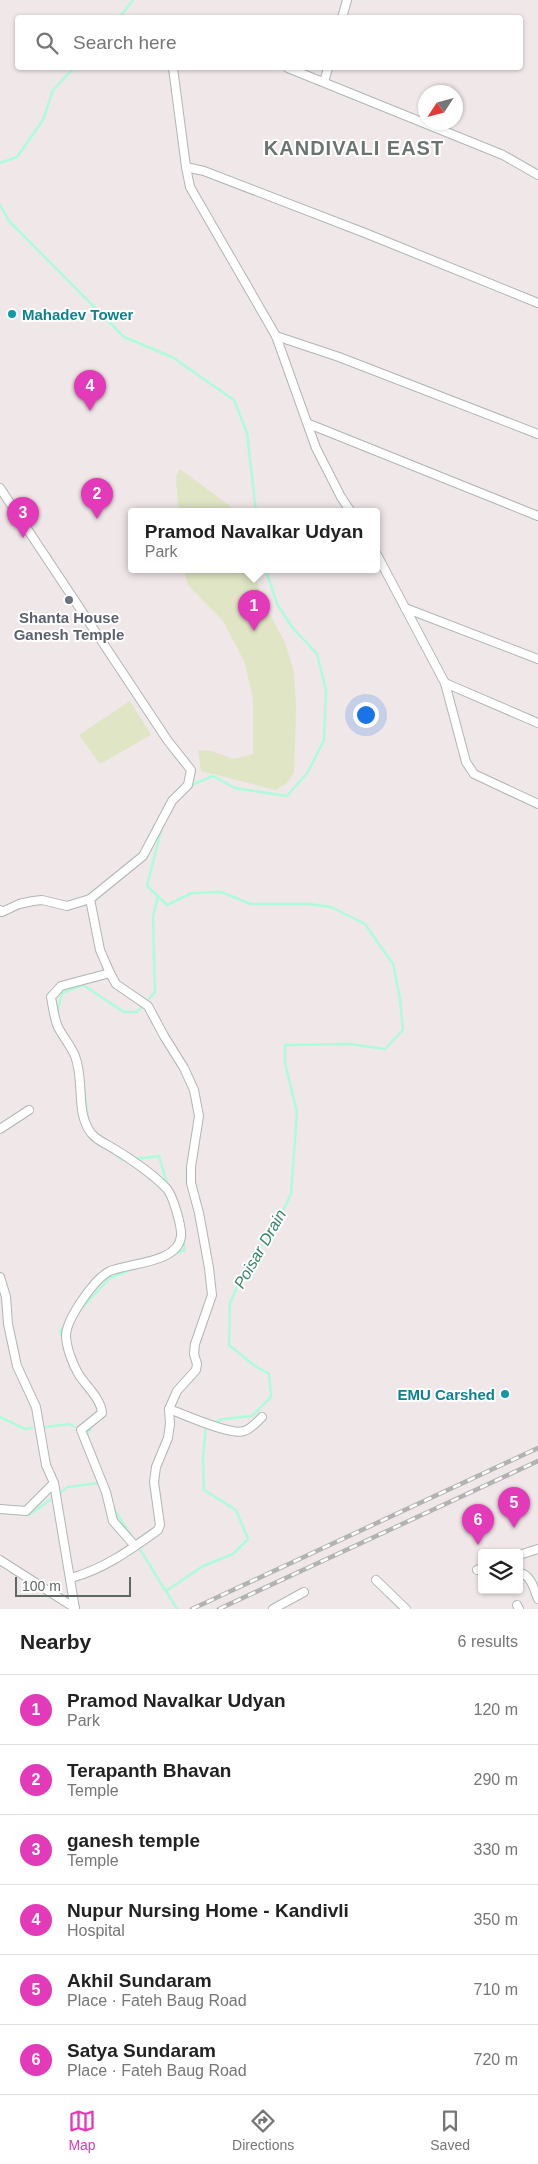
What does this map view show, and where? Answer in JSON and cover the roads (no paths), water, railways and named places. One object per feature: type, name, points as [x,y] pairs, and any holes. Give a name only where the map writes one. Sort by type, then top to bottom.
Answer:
[{"type":"street","points":[[343,15],[348,0]]},
{"type":"street","points":[[173,70],[190,187],[276,336],[316,448],[349,508]]},
{"type":"street","points":[[293,70],[503,155],[538,175]]},
{"type":"street","points":[[324,82],[327,70]]},
{"type":"street","points":[[186,167],[204,171],[356,229],[538,303]]},
{"type":"street","points":[[276,336],[348,360],[538,434]]},
{"type":"street","points":[[309,424],[538,516]]},
{"type":"street","points":[[0,488],[162,733],[191,770],[188,785],[172,801],[143,856],[90,898],[67,906],[42,900],[19,904],[2,912],[0,910]]},
{"type":"street","points":[[380,561],[445,683],[466,762],[474,774],[538,804]]},
{"type":"street","points":[[405,608],[538,659]]},
{"type":"street","points":[[445,683],[538,724]]},
{"type":"street","points":[[70,1578],[104,1566],[158,1530],[160,1525],[154,1482],[156,1467],[168,1438],[170,1424],[169,1409],[178,1391],[196,1370],[195,1344],[212,1295],[199,1213],[191,1183],[190,1167],[199,1116],[194,1090],[184,1068],[148,1006],[116,984],[110,973],[100,950],[90,898]]},
{"type":"street","points":[[110,973],[61,986],[51,997],[57,1025],[75,1057],[81,1089],[82,1116],[91,1135],[126,1156],[168,1190],[178,1218],[181,1237],[171,1253],[163,1257],[110,1271],[97,1280],[76,1308],[66,1335],[70,1354],[78,1372],[102,1405],[102,1413],[81,1430],[106,1492],[113,1521],[132,1548]]},
{"type":"street","points":[[0,1129],[29,1110]]},
{"type":"street","points":[[0,1276],[6,1297],[8,1324],[17,1366],[36,1407],[39,1434],[46,1465],[54,1483],[75,1609]]},
{"type":"street","points":[[169,1409],[223,1429],[242,1432],[250,1429],[262,1416]]},
{"type":"street","points":[[0,1509],[26,1511],[54,1483]]},
{"type":"street","points":[[523,1554],[538,1549]]},
{"type":"street","points":[[0,1560],[75,1609]]},
{"type":"street","points":[[523,1574],[529,1579],[538,1599]]},
{"type":"street","points":[[376,1580],[406,1609]]},
{"type":"street","points":[[273,1609],[304,1592]]},
{"type":"waterway","points":[[121,15],[133,0]]},
{"type":"waterway","points":[[0,163],[17,157],[43,120],[53,90],[72,70]]},
{"type":"waterway","points":[[0,205],[9,221],[124,337],[172,357],[234,400],[247,433],[256,508]]},
{"type":"waterway","points":[[189,786],[213,776],[235,788],[287,796],[308,772],[324,740],[326,690],[317,654],[292,627],[277,604],[267,573]]},
{"type":"waterway","name":"Poisar Drain","points":[[162,827],[147,886],[167,905],[192,893],[221,892],[251,904],[308,904],[331,907],[365,924],[393,964],[400,999],[403,1030],[385,1049],[350,1044],[285,1045],[285,1063],[297,1112],[291,1194],[272,1233],[247,1264],[230,1303],[229,1345],[255,1366],[269,1374],[271,1397],[252,1416],[223,1419],[213,1423]]},
{"type":"waterway","points":[[57,1013],[62,993],[83,985],[124,1012],[137,1012],[155,992],[153,916],[158,896]]},
{"type":"waterway","points":[[83,1080],[88,1120]]},
{"type":"waterway","points":[[111,1150],[122,1160],[126,1160]]},
{"type":"waterway","points":[[134,1159],[159,1156],[168,1187]]},
{"type":"waterway","points":[[173,1254],[185,1250],[183,1241]]},
{"type":"waterway","points":[[79,1311],[110,1278],[138,1267]]},
{"type":"waterway","points":[[63,1338],[60,1331],[65,1326]]},
{"type":"waterway","points":[[0,1417],[25,1429],[32,1428]]},
{"type":"waterway","points":[[45,1427],[69,1424],[75,1427]]},
{"type":"waterway","points":[[86,1436],[93,1424]]},
{"type":"waterway","name":"Poisar Drain","points":[[177,1609],[166,1591],[203,1566],[233,1554],[248,1539],[236,1510],[204,1490],[203,1457],[206,1426]]},
{"type":"waterway","points":[[26,1514],[29,1515],[68,1487],[98,1483]]},
{"type":"waterway","points":[[112,1506],[132,1537]]},
{"type":"waterway","points":[[138,1546],[165,1590]]},
{"type":"railway","points":[[192,1609],[538,1448]]},
{"type":"railway","points":[[219,1609],[538,1461]]},
{"type":"place","name":"Mahadev Tower","points":[[12,314]]},
{"type":"place","name":"Nupur Nursing Home - Kandivli","points":[[90,411]]},
{"type":"place","name":"Terapanth Bhavan","points":[[97,519]]},
{"type":"place","name":"ganesh temple","points":[[23,538]]},
{"type":"place","name":"Shanta House Ganesh Temple","points":[[69,600]]},
{"type":"place","name":"Pramod Navalkar Udyan","points":[[254,631]]},
{"type":"place","name":"EMU Carshed","points":[[505,1394]]},
{"type":"place","name":"Akhil Sundaram","points":[[514,1528]]},
{"type":"place","name":"Satya Sundaram","points":[[478,1545]]},
{"type":"district","name":"KANDIVALI EAST","points":[[354,148]]}]
